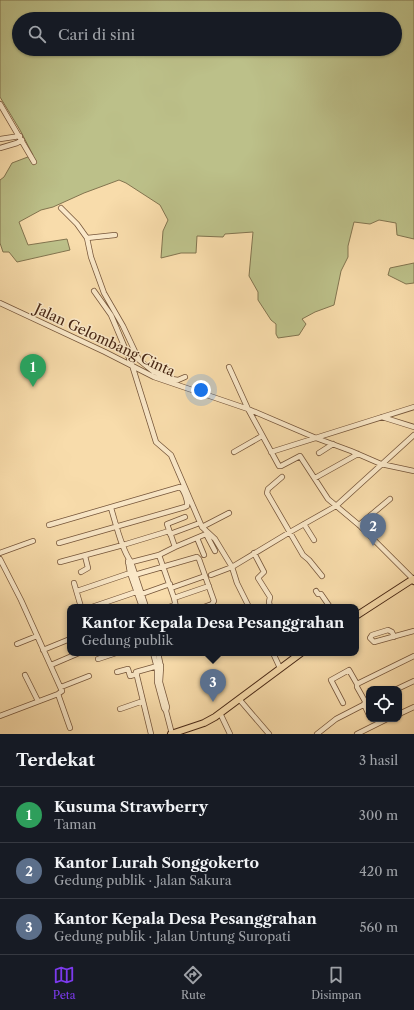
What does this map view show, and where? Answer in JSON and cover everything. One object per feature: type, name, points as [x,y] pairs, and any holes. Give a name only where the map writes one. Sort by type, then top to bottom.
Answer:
[{"type":"main road","points":[[359,614],[414,580]]},
{"type":"main road","points":[[172,734],[204,722],[220,714],[280,668],[293,656]]},
{"type":"street","points":[[0,104],[34,162]]},
{"type":"street","points":[[0,116],[7,115]]},
{"type":"street","points":[[0,139],[21,138]]},
{"type":"street","points":[[0,148],[17,143],[21,138]]},
{"type":"street","points":[[61,208],[77,224],[87,238],[91,257],[104,293],[123,326],[139,360],[154,372],[172,380],[178,380],[185,377]]},
{"type":"street","points":[[87,238],[115,235]]},
{"type":"street","points":[[94,291],[111,316],[132,365],[156,442],[171,455],[202,527],[215,539],[232,567],[237,583],[248,604]]},
{"type":"street","name":"Jalan Gelombang Cinta","points":[[0,303],[161,380],[248,409],[381,464],[414,471]]},
{"type":"street","points":[[229,367],[248,409],[280,466],[299,455],[328,499],[359,525],[414,580]]},
{"type":"street","points":[[271,452],[414,407]]},
{"type":"street","points":[[382,417],[414,428]]},
{"type":"street","points":[[211,575],[232,567],[336,506],[414,435]]},
{"type":"street","points":[[234,452],[262,436]]},
{"type":"street","points":[[319,453],[333,444]]},
{"type":"street","points":[[315,478],[358,454]]},
{"type":"street","points":[[282,477],[268,489],[267,492],[303,556],[322,576]]},
{"type":"street","points":[[49,525],[180,487],[188,503],[185,507],[59,543]]},
{"type":"street","points":[[359,525],[390,499]]},
{"type":"street","points":[[111,508],[130,563],[132,574],[144,604]]},
{"type":"street","points":[[202,527],[230,513]]},
{"type":"street","points":[[175,546],[167,524],[185,517]]},
{"type":"street","points":[[60,562],[170,533],[197,524]]},
{"type":"street","points":[[304,524],[314,540]]},
{"type":"street","points":[[130,563],[160,555],[175,546],[207,534],[215,551]]},
{"type":"street","points":[[197,538],[204,555]]},
{"type":"street","points":[[0,553],[33,541]]},
{"type":"street","points":[[254,553],[264,572],[258,578],[270,597],[269,604]]},
{"type":"street","points":[[160,555],[176,604]]},
{"type":"street","points":[[81,572],[88,568],[85,556]]},
{"type":"street","points":[[77,591],[132,574],[197,557],[206,576],[214,603],[212,604]]},
{"type":"street","points":[[0,559],[61,686],[62,691],[58,694],[0,716]]},
{"type":"street","points":[[102,604],[206,576]]},
{"type":"street","points":[[74,583],[80,604]]},
{"type":"street","points":[[174,598],[209,586]]},
{"type":"street","points":[[316,591],[318,594],[321,594],[328,604]]},
{"type":"street","points":[[139,593],[141,604]]},
{"type":"street","points":[[394,637],[392,632],[388,630],[372,635],[370,638],[374,642],[394,637],[414,631]]},
{"type":"street","points":[[17,644],[37,636]]},
{"type":"street","points":[[43,650],[67,640]]},
{"type":"street","points":[[51,665],[73,656]]},
{"type":"street","points":[[98,659],[107,656]]},
{"type":"street","points":[[155,656],[159,666]]},
{"type":"street","points":[[158,656],[160,678],[168,707],[166,711],[172,734]]},
{"type":"street","points":[[274,656],[280,668]]},
{"type":"street","points":[[357,684],[414,656]]},
{"type":"street","points":[[117,672],[128,669],[130,676],[137,674],[136,672],[159,666]]},
{"type":"street","points":[[316,734],[336,719],[366,703],[349,670],[330,680],[343,703]]},
{"type":"street","points":[[137,674],[151,734]]},
{"type":"street","points":[[26,675],[38,701]]},
{"type":"street","points":[[61,686],[89,676]]},
{"type":"street","points":[[402,687],[414,682]]},
{"type":"street","points":[[58,694],[70,728]]},
{"type":"street","points":[[239,699],[269,734]]},
{"type":"street","points":[[120,709],[143,701]]},
{"type":"street","points":[[402,713],[414,707]]},
{"type":"street","points":[[220,714],[230,734]]},
{"type":"street","points":[[357,734],[380,722]]},
{"type":"green space","points":[[0,0],[414,0],[414,239],[397,235],[396,223],[379,220],[370,224],[354,222],[348,246],[348,257],[341,271],[334,305],[315,312],[302,319],[306,324],[299,335],[278,338],[276,334],[276,324],[271,320],[258,300],[258,292],[249,276],[253,232],[225,234],[223,237],[197,236],[196,253],[181,253],[161,258],[163,231],[168,220],[160,205],[119,180],[84,193],[53,207],[41,210],[19,222],[28,245],[67,239],[70,250],[17,262],[9,252],[3,252],[0,243],[0,180],[4,177],[12,163],[33,155],[0,97]]},
{"type":"green space","points":[[414,263],[414,283],[406,284],[388,275],[390,268]]},
{"type":"place","name":"Kusuma Strawberry","points":[[33,387]]},
{"type":"place","name":"Kantor Lurah Songgokerto","points":[[373,546]]},
{"type":"place","name":"Kantor Kepala Desa Pesanggrahan","points":[[213,702]]}]
